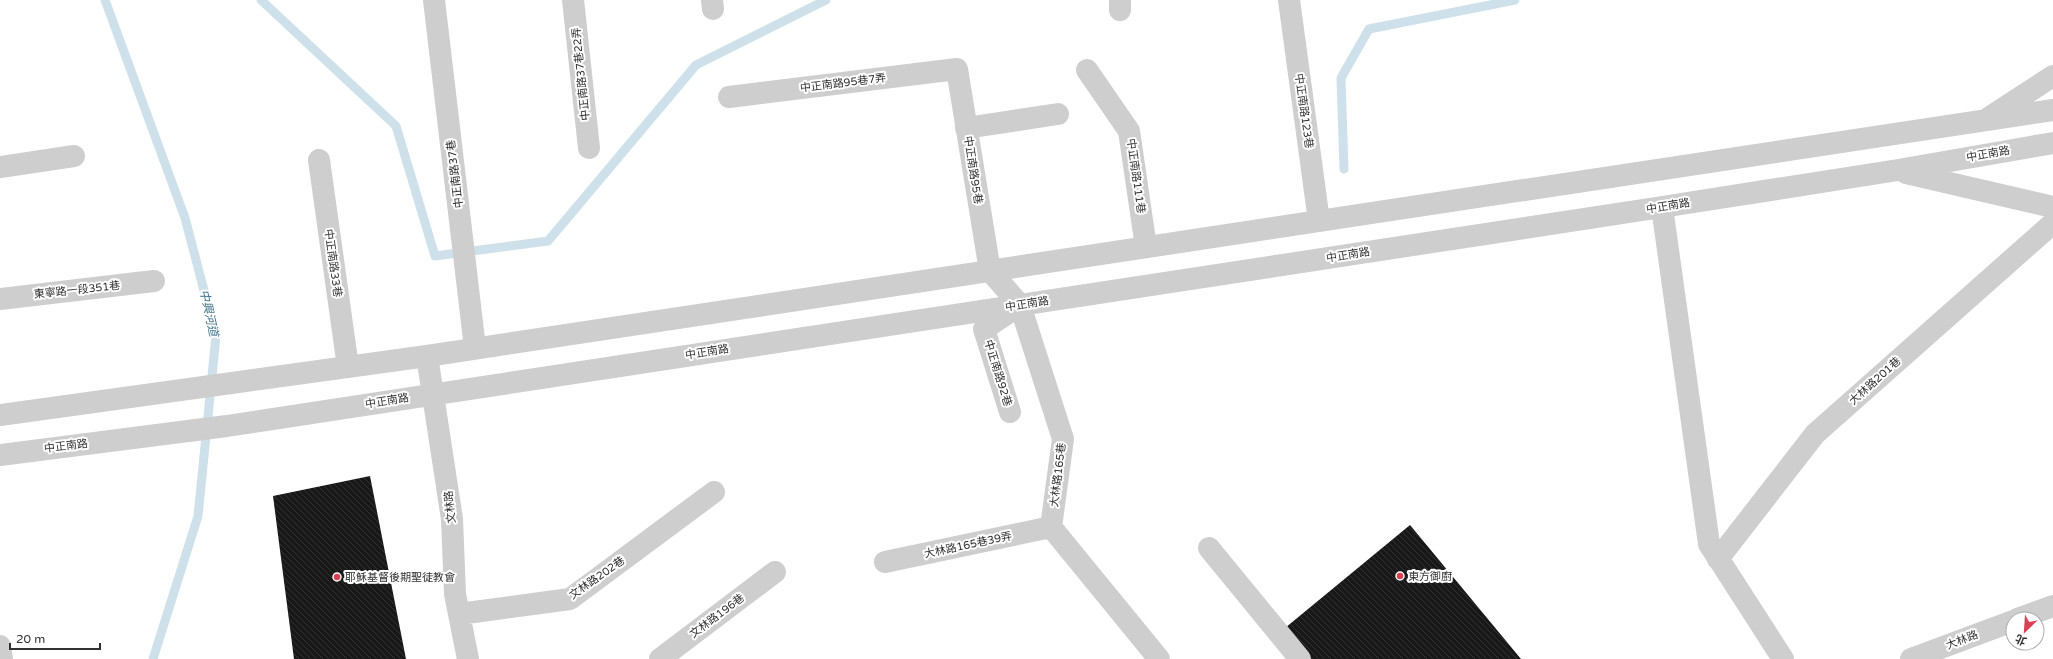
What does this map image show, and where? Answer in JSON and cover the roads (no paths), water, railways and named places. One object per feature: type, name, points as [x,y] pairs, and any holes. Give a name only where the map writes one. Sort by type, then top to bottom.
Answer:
[{"type":"street","name":"中正南路37巷","points":[[434,0],[475,348]]},
{"type":"street","name":"中正南路37巷22弄","points":[[574,0],[589,148]]},
{"type":"street","name":"中正南路123巷","points":[[1289,0],[1319,222]]},
{"type":"street","name":"中正南路95巷7弄","points":[[729,97],[957,69]]},
{"type":"street","name":"中正南路95巷","points":[[957,69],[990,271]]},
{"type":"street","name":"中正南路111巷","points":[[1087,70],[1129,131],[1146,247]]},
{"type":"street","points":[[1983,122],[2053,76]]},
{"type":"street","points":[[0,416],[427,356],[1983,122],[2053,110]]},
{"type":"street","points":[[966,128],[1058,114]]},
{"type":"street","name":"中正南路","points":[[0,455],[228,426],[1662,207],[1898,170],[2053,143]]},
{"type":"street","points":[[0,167],[74,156]]},
{"type":"street","name":"中正南路33巷","points":[[319,160],[348,367]]},
{"type":"street","points":[[1898,170],[2053,208]]},
{"type":"street","points":[[1662,207],[1709,544],[1783,659]]},
{"type":"street","name":"大林路201巷","points":[[1718,559],[1815,434],[2053,223]]},
{"type":"street","name":"大林路165巷","points":[[990,271],[1020,305],[1062,439],[1051,527]]},
{"type":"street","name":"東寧路一段351巷","points":[[0,299],[154,281]]},
{"type":"street","name":"中正南路92巷","points":[[1010,412],[984,328],[1020,305]]},
{"type":"street","name":"文林路","points":[[427,356],[452,519],[455,594],[468,659]]},
{"type":"street","name":"文林路202巷","points":[[459,614],[570,599],[714,492]]},
{"type":"street","points":[[1051,527],[1159,659]]},
{"type":"street","name":"大林路165巷39弄","points":[[885,562],[1051,527]]},
{"type":"street","points":[[1209,548],[1300,659]]},
{"type":"street","name":"文林路196巷","points":[[660,659],[774,572]]},
{"type":"street","points":[[2039,611],[2053,606]]},
{"type":"street","name":"大林路","points":[[1910,659],[2005,623]]},
{"type":"street","points":[[0,646],[2,659]]},
{"type":"waterway","name":"中興河道","points":[[105,0],[185,218],[216,336],[198,516],[153,659]]},
{"type":"waterway","points":[[261,0],[396,126],[435,256],[548,241],[696,65],[826,0]]},
{"type":"waterway","points":[[1344,169],[1341,78],[1369,29],[1515,0]]},
{"type":"place","name":"東方御廚","points":[[1400,576]]},
{"type":"place","name":"耶穌基督後期聖徒教會","points":[[337,577]]}]
